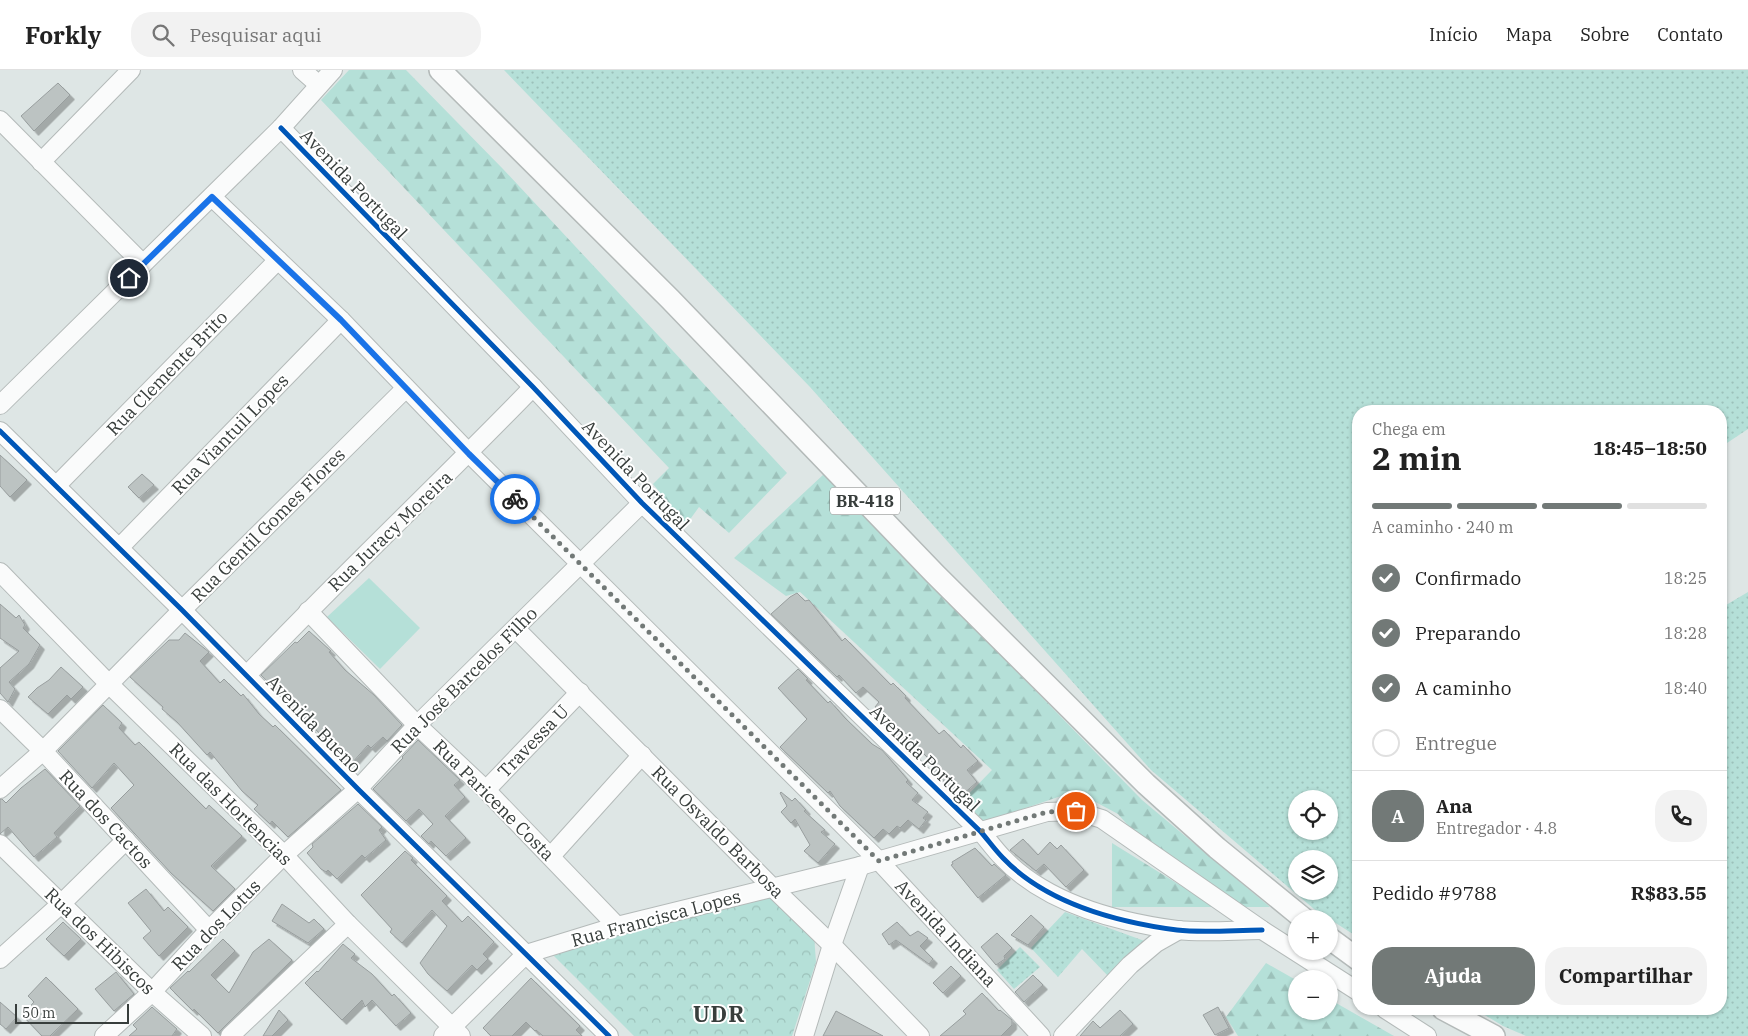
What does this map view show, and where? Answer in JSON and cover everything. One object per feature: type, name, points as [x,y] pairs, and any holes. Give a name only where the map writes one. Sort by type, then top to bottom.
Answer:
[{"type":"main road","name":"BR-418","points":[[440,70],[670,299],[935,574],[1146,784],[1217,848],[1293,910]]},
{"type":"main road","points":[[1338,945],[1352,955]]},
{"type":"main road","points":[[1454,1015],[1494,1036]]},
{"type":"street","points":[[41,162],[131,70]]},
{"type":"street","points":[[302,70],[318,85]]},
{"type":"street","points":[[2,401],[281,128],[333,70]]},
{"type":"street","points":[[0,120],[143,264]]},
{"type":"street","name":"Avenida Portugal","points":[[281,128],[533,387],[642,503],[981,832],[1004,859],[1024,876],[1066,901],[1108,917],[1179,930],[1262,930]]},
{"type":"street","name":"Avenida Indiana","points":[[212,197],[341,320],[469,454],[879,861],[1041,1036]]},
{"type":"street","name":"Rua Clemente Brito","points":[[56,486],[278,260]]},
{"type":"street","name":"Rua Viantuil Lopes","points":[[119,548],[341,320]]},
{"type":"street","name":"Rua Juracy Moreira","points":[[247,675],[308,611],[469,454],[533,387]]},
{"type":"street","name":"Rua Gentil Gomes Flores","points":[[0,789],[43,751],[110,685],[182,610],[406,388]]},
{"type":"street","name":"Avenida Bueno","points":[[0,431],[182,610],[358,789],[609,1036]]},
{"type":"street","name":"Rua José Barcelos Filho","points":[[284,855],[358,789],[417,725],[642,503]]},
{"type":"street","name":"Rua das Hortencias","points":[[0,572],[110,685],[284,855],[452,1033]]},
{"type":"street","name":"Rua Paricene Costa","points":[[308,611],[417,725],[486,790],[617,926]]},
{"type":"street","name":"Rua Osvaldo Barbosa","points":[[516,629],[832,945],[920,1036]]},
{"type":"street","name":"Travessa U","points":[[486,790],[580,692]]},
{"type":"street","name":"Rua dos Cactos","points":[[0,710],[43,751],[209,930]]},
{"type":"street","points":[[551,856],[642,755]]},
{"type":"street","name":"Rua Francisca Lopes","points":[[526,954],[617,926],[879,861],[1047,812],[1076,811],[1102,819],[1262,930]]},
{"type":"street","points":[[0,959],[62,903],[126,840]]},
{"type":"street","name":"Rua dos Hibiscos","points":[[0,844],[152,992],[202,1036]]},
{"type":"street","name":"Rua dos Lotus","points":[[104,1036],[152,992],[209,930],[284,855]]},
{"type":"street","points":[[804,1036],[832,945],[860,866]]},
{"type":"street","points":[[230,1036],[348,924]]},
{"type":"street","points":[[1063,1036],[1130,965],[1156,943],[1179,930]]},
{"type":"street","points":[[1262,930],[1352,988]]},
{"type":"street","points":[[452,1033],[526,954]]},
{"type":"street","points":[[1395,1015],[1427,1036]]},
{"type":"green space","points":[[349,70],[406,70],[503,169],[787,473],[729,533],[699,507],[686,525],[653,484],[669,468],[321,100]]},
{"type":"green space","points":[[504,70],[1748,70],[1748,429],[1727,443],[1727,405],[1352,405],[1352,933],[1338,924],[1338,910],[1316,910],[1303,900],[1338,900],[1338,850],[1288,850],[1288,887],[1151,770],[810,387]]},
{"type":"green space","points":[[824,474],[1142,800],[1270,907],[1241,907],[1132,830],[1118,814],[1088,798],[1070,793],[981,823],[961,802],[992,770],[800,592],[786,596],[734,558]]},
{"type":"green space","points":[[369,578],[420,628],[380,669],[327,617]]},
{"type":"green space","points":[[1748,592],[1748,1036],[1526,1036],[1503,1026],[1485,1015],[1727,1015],[1727,604]]},
{"type":"green space","points":[[1112,843],[1215,907],[1112,907]]},
{"type":"green space","points":[[768,892],[814,935],[816,962],[792,1036],[634,1036],[551,953]]},
{"type":"green space","points":[[1065,912],[1150,943],[1108,976],[1082,949],[1058,977],[1031,948]]},
{"type":"green space","points":[[1020,947],[1040,967],[1014,989],[997,970]]},
{"type":"green space","points":[[1266,963],[1288,975],[1288,1020],[1338,1020],[1338,1004],[1352,1012],[1352,1015],[1357,1015],[1394,1036],[1238,1036],[1226,1017]]},
{"type":"building","points":[[58,83],[70,95],[34,131],[21,116]]},
{"type":"building","points":[[0,455],[27,480],[10,497],[0,486]]},
{"type":"building","points":[[142,474],[154,485],[139,498],[128,487]]},
{"type":"building","points":[[797,593],[805,601],[809,600],[842,641],[845,638],[891,685],[893,683],[939,734],[944,730],[961,748],[963,745],[978,761],[967,770],[977,782],[962,795],[953,784],[950,787],[932,770],[936,766],[904,734],[900,737],[897,736],[886,725],[888,719],[875,707],[879,702],[863,687],[856,693],[839,675],[837,677],[771,614]]},
{"type":"building","points":[[0,604],[16,618],[19,615],[25,625],[23,628],[40,645],[29,664],[9,682],[15,689],[8,702],[0,693],[0,668],[19,651],[0,638]]},
{"type":"building","points":[[309,631],[331,651],[329,652],[345,670],[374,695],[402,725],[387,741],[383,737],[371,748],[368,745],[352,763],[345,756],[343,758],[293,708],[287,696],[284,699],[261,675]]},
{"type":"building","points":[[185,633],[209,652],[200,661],[220,683],[224,679],[241,696],[243,694],[259,714],[273,727],[275,725],[341,790],[288,837],[272,821],[270,824],[254,809],[258,805],[242,791],[210,752],[207,755],[177,722],[162,709],[163,707],[130,677],[169,640],[179,640]]},
{"type":"building","points":[[61,667],[83,687],[71,699],[67,695],[48,714],[28,697],[49,680]]},
{"type":"building","points":[[798,669],[828,703],[830,701],[872,744],[882,750],[908,780],[906,782],[918,793],[912,800],[928,812],[923,818],[926,820],[919,829],[908,820],[900,828],[897,826],[889,834],[883,829],[874,838],[840,806],[830,791],[828,793],[780,747],[807,719],[778,688]]},
{"type":"building","points":[[103,705],[122,723],[119,728],[135,745],[139,742],[206,809],[209,805],[242,836],[211,866],[235,889],[213,911],[171,873],[111,808],[134,785],[114,763],[92,788],[58,751]]},
{"type":"building","points":[[418,740],[460,780],[454,785],[465,797],[445,816],[466,838],[446,856],[431,841],[429,844],[421,836],[433,824],[419,809],[406,821],[373,789]]},
{"type":"building","points":[[45,769],[80,806],[54,833],[57,837],[34,857],[8,827],[0,834],[0,799],[6,803]]},
{"type":"building","points":[[781,792],[792,801],[795,798],[806,810],[804,811],[825,830],[821,832],[835,844],[818,863],[804,851],[810,845],[795,819],[791,823],[781,812],[787,806]]},
{"type":"building","points":[[358,804],[382,827],[379,830],[386,840],[365,858],[362,855],[337,879],[328,870],[326,872],[321,869],[307,853],[313,847],[312,844]]},
{"type":"building","points":[[1023,839],[1038,855],[1050,842],[1057,849],[1061,845],[1084,870],[1066,887],[1044,864],[1036,871],[1010,850]]},
{"type":"building","points":[[975,848],[992,866],[994,864],[1006,875],[978,898],[951,865],[953,864],[952,862]]},
{"type":"building","points":[[405,851],[413,858],[411,860],[447,896],[442,901],[462,922],[468,916],[494,942],[483,954],[488,959],[477,970],[472,965],[447,991],[428,974],[420,963],[447,926],[432,910],[402,943],[390,932],[392,929],[361,895]]},
{"type":"building","points":[[146,889],[164,911],[168,907],[188,927],[159,956],[143,938],[151,931],[128,903]]},
{"type":"building","points":[[282,904],[309,923],[314,919],[324,929],[308,943],[272,921]]},
{"type":"building","points":[[1031,915],[1044,927],[1028,945],[1011,935]]},
{"type":"building","points":[[63,922],[81,939],[64,956],[46,939]]},
{"type":"building","points":[[897,922],[910,936],[918,931],[928,938],[920,946],[933,959],[929,964],[896,940],[889,945],[882,934]]},
{"type":"building","points":[[997,933],[1012,948],[1004,956],[1005,959],[996,965],[981,947]]},
{"type":"building","points":[[223,939],[235,951],[211,975],[229,993],[253,952],[269,939],[292,960],[218,1033],[170,988]]},
{"type":"building","points":[[343,944],[355,954],[351,958],[372,974],[392,996],[394,994],[411,1013],[396,1026],[372,1000],[365,1007],[362,1000],[342,1020],[305,983],[318,972]]},
{"type":"building","points":[[951,966],[961,976],[943,993],[933,983]]},
{"type":"building","points":[[116,972],[134,994],[114,1011],[95,989]]},
{"type":"building","points":[[1033,975],[1043,985],[1024,1002],[1015,992]]},
{"type":"building","points":[[46,977],[78,1009],[50,1036],[42,1036],[22,1015],[34,1002],[28,996]]},
{"type":"building","points":[[531,978],[580,1026],[576,1030],[582,1036],[543,1036],[526,1022],[512,1036],[491,1036],[483,1028]]},
{"type":"building","points":[[982,993],[999,1011],[1012,1020],[1012,1025],[1001,1036],[940,1036],[966,1014],[963,1011]]},
{"type":"building","points":[[0,1002],[17,1017],[6,1029],[0,1024]]},
{"type":"building","points":[[152,1007],[177,1029],[172,1036],[129,1036],[137,1029],[133,1025]]},
{"type":"building","points":[[1218,1007],[1229,1028],[1215,1035],[1203,1015]]},
{"type":"building","points":[[279,1010],[288,1020],[272,1036],[263,1036]]},
{"type":"building","points":[[1120,1010],[1133,1024],[1120,1036],[1080,1036],[1093,1021],[1100,1028]]},
{"type":"building","points":[[836,1011],[883,1036],[823,1036]]},
{"type":"cycle path","points":[[281,128],[533,387],[642,503],[981,832],[1000,855],[1020,874],[1040,887],[1084,908],[1131,922],[1187,931],[1262,930]]},
{"type":"cycle path","points":[[0,431],[182,610],[358,789],[609,1036]]},
{"type":"way so far","points":[[515,499],[879,861],[1047,812],[1076,811]]},
{"type":"district","name":"UDR","points":[[719,1013]]},
{"type":"route","points":[[129,278],[212,197],[341,320],[469,454],[515,499]]}]
